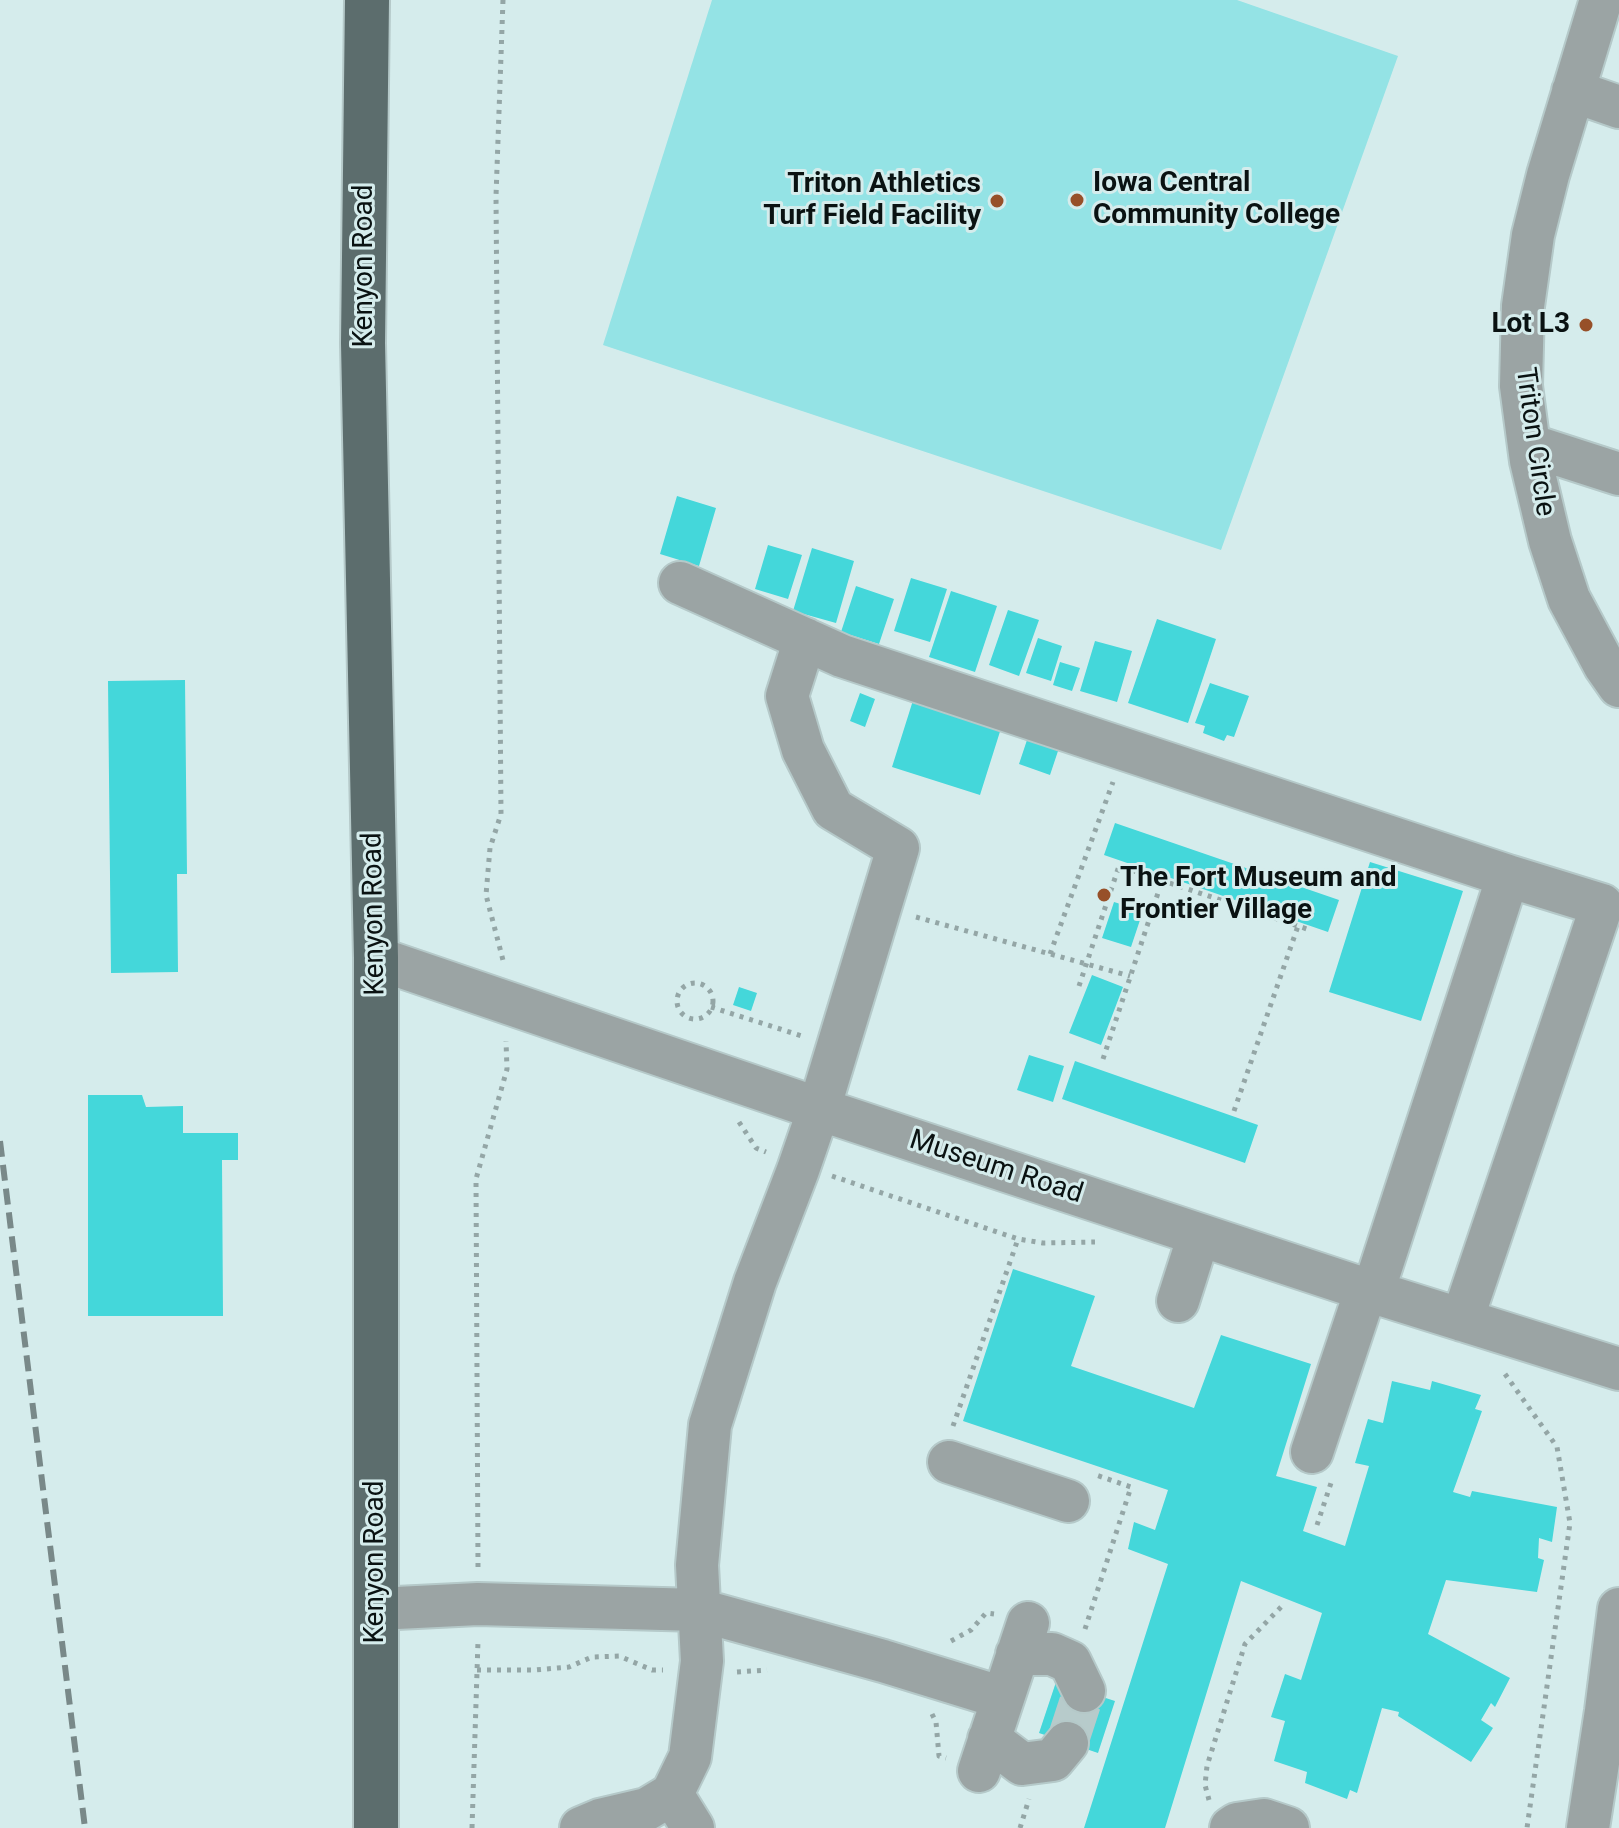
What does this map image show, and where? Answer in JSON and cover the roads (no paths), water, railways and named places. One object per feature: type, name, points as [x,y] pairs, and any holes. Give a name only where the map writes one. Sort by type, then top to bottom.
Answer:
[{"type":"main road","name":"Kenyon Road","points":[[367,0],[363,343],[376,958],[376,1828]]},
{"type":"street","name":"Triton Circle","points":[[1601,0],[1533,235],[1523,306],[1521,386],[1531,461],[1550,541],[1569,599],[1619,686]]},
{"type":"street","points":[[1573,91],[1619,107]]},
{"type":"street","points":[[1529,445],[1619,474]]},
{"type":"street","points":[[680,583],[842,656],[1602,905],[1462,1320]]},
{"type":"street","points":[[581,1828],[600,1820],[647,1809],[682,1811],[702,1661],[697,1565],[710,1425],[755,1282],[819,1109],[898,848],[833,809],[803,750],[787,696],[805,639]]},
{"type":"street","points":[[1322,1466],[1370,1291],[1508,876]]},
{"type":"street","name":"Museum Road","points":[[376,958],[1199,1235],[1619,1369]]},
{"type":"street","points":[[1178,1301],[1199,1235]]},
{"type":"street","points":[[951,1445],[1077,1486]]},
{"type":"street","points":[[376,1609],[478,1604],[699,1610],[884,1660],[1003,1698]]},
{"type":"street","points":[[1588,1828],[1619,1609]]},
{"type":"street","points":[[1067,1743],[1053,1760],[1022,1764],[984,1755],[1023,1638],[1070,1662],[1084,1691]]},
{"type":"street","points":[[1220,1814],[1237,1824],[1264,1820],[1288,1828]]},
{"type":"tunnel","points":[[1067,1743],[1084,1691]]},
{"type":"railway","points":[[0,1141],[85,1828]]},
{"type":"place","name":"Iowa Central Community College","points":[[1077,200]]},
{"type":"place","name":"Triton Athletics Turf Field Facility","points":[[997,201]]},
{"type":"place","name":"Lot L3","points":[[1586,325]]},
{"type":"place","name":"The Fort Museum and Frontier Village","points":[[1104,895]]}]
